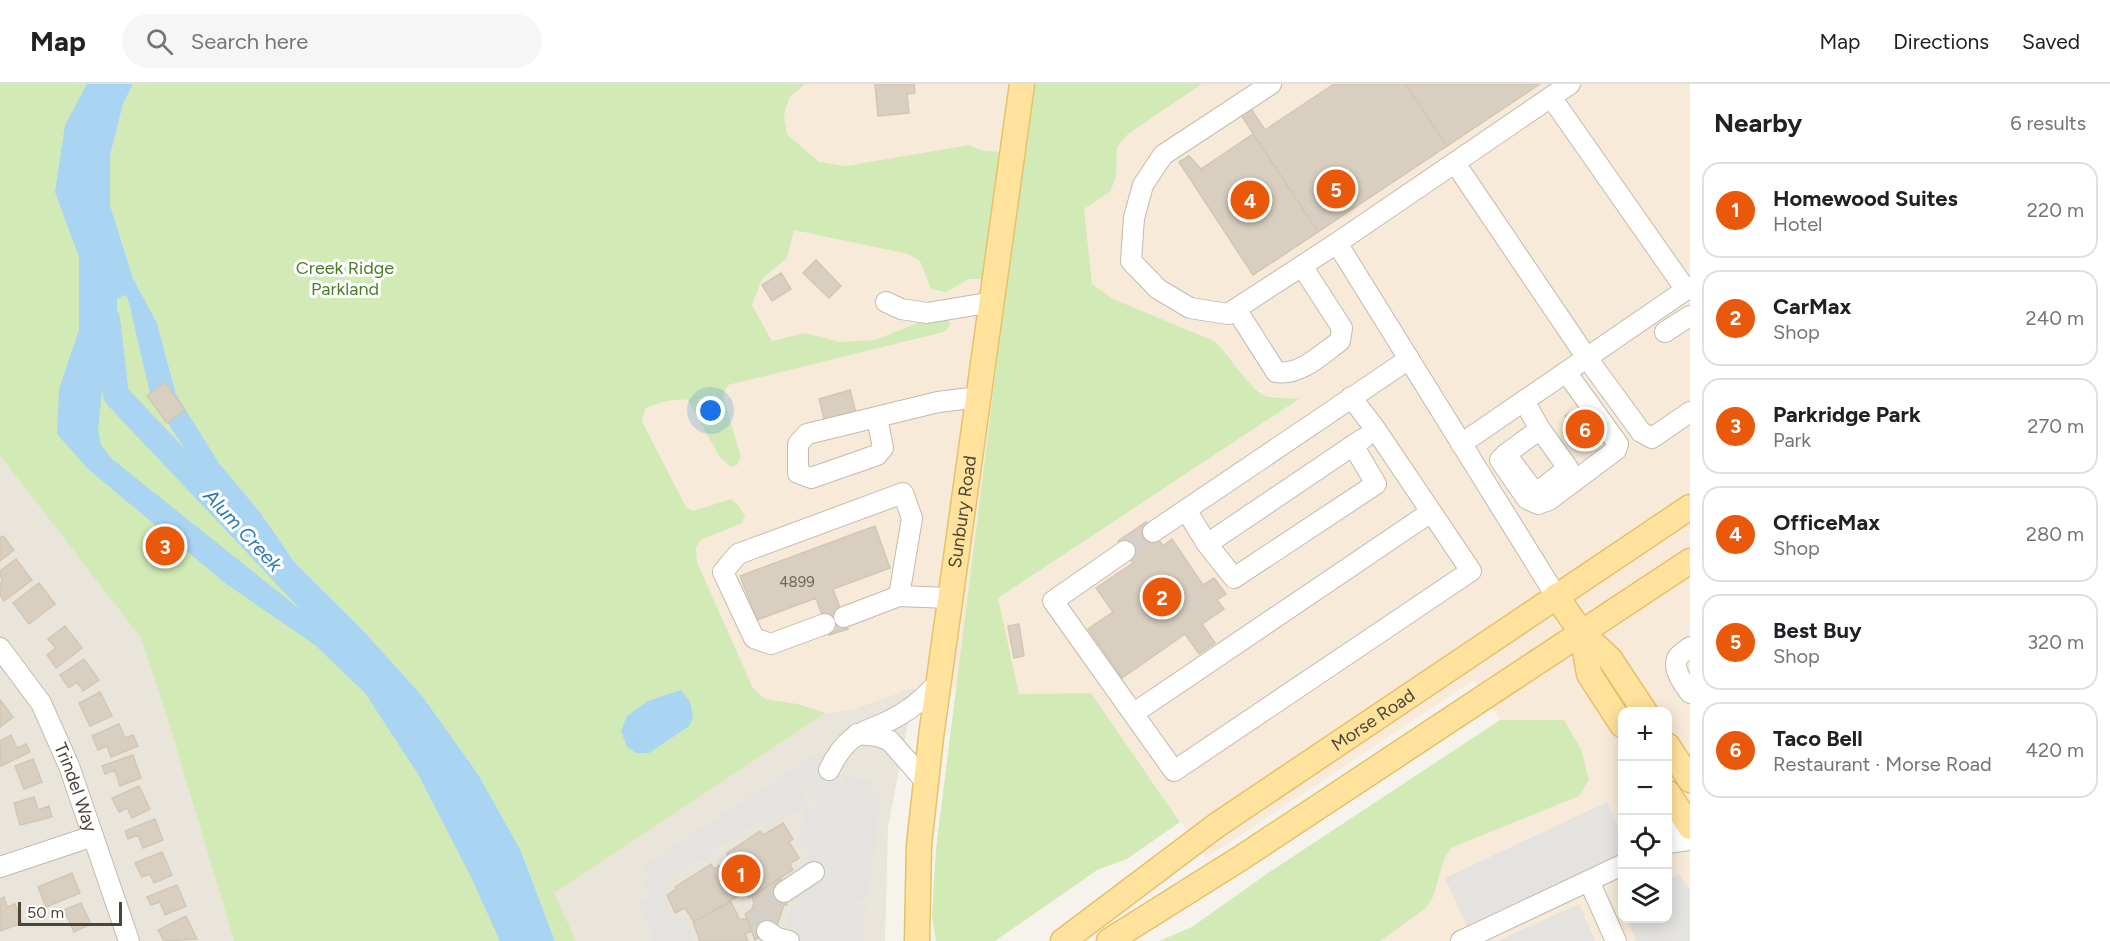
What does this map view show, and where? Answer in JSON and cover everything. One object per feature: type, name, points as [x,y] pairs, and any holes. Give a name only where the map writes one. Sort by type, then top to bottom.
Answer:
[{"type":"main road","name":"Sunbury Road","points":[[919,938],[919,845],[926,783],[949,598],[993,302],[1022,84]]},
{"type":"main road","name":"Morse Road","points":[[1044,941],[1071,935],[1217,825],[1690,507]]},
{"type":"main road","points":[[1109,941],[1241,858],[1690,561]]},
{"type":"main road","points":[[1556,596],[1582,633],[1610,659],[1642,707]]},
{"type":"main road","points":[[1582,633],[1589,674],[1618,717]]},
{"type":"main road","points":[[1672,752],[1690,780]]},
{"type":"street","points":[[1271,84],[1163,155],[1143,185],[1134,218],[1131,261],[1158,289],[1190,308],[1228,314],[1338,243],[1570,84]]},
{"type":"street","points":[[1461,444],[1688,289],[1551,97]]},
{"type":"street","points":[[1455,163],[1587,358],[1641,432],[1652,438],[1690,412]]},
{"type":"street","points":[[1338,243],[1556,596]]},
{"type":"street","points":[[1236,309],[1276,372],[1288,374],[1313,360],[1340,341],[1342,328],[1302,266]]},
{"type":"street","points":[[886,302],[901,309],[927,313],[993,302]]},
{"type":"street","points":[[1665,332],[1688,319]]},
{"type":"street","points":[[1153,532],[1409,359]]},
{"type":"street","points":[[1539,429],[1500,460],[1527,499],[1538,504],[1549,500],[1610,457],[1616,450],[1618,444],[1566,372]]},
{"type":"street","points":[[877,418],[938,402],[979,397]]},
{"type":"street","points":[[1125,552],[1053,601],[1174,771],[1471,571],[1376,430],[1351,397]]},
{"type":"street","points":[[1506,454],[1532,489],[1539,491],[1568,468],[1539,429],[1524,401]]},
{"type":"street","points":[[1207,544],[1376,430]]},
{"type":"street","points":[[1185,510],[1207,544],[1234,578],[1376,484],[1353,445]]},
{"type":"street","points":[[825,624],[771,644],[754,638],[723,572],[738,554],[903,493],[912,518],[899,596]]},
{"type":"street","points":[[1134,713],[1431,512]]},
{"type":"street","points":[[844,617],[899,596],[949,598]]},
{"type":"street","points":[[1690,647],[1678,657],[1676,664],[1678,675],[1690,693]]},
{"type":"street","name":"Trindel Way","points":[[0,648],[41,703],[69,766],[129,941]]},
{"type":"street","points":[[829,770],[839,750],[857,734],[907,711],[939,683]]},
{"type":"street","points":[[857,734],[878,736],[890,741],[926,783]]},
{"type":"street","points":[[1672,827],[1679,810]]},
{"type":"street","points":[[0,867],[93,836]]},
{"type":"street","points":[[1672,842],[1690,840]]},
{"type":"street","points":[[1461,941],[1618,867]]},
{"type":"street","points":[[784,892],[814,872]]},
{"type":"street","points":[[1589,881],[1616,941]]},
{"type":"street","points":[[767,931],[777,938],[789,941]]},
{"type":"shaded area","points":[[805,84],[1032,84],[1024,155],[980,150],[970,146],[846,166],[819,162],[787,134],[784,115],[789,98]]},
{"type":"shaded area","points":[[1202,84],[1690,84],[1690,941],[1380,941],[1426,908],[1433,897],[1444,860],[1451,848],[1579,796],[1564,720],[1500,720],[1474,680],[1206,858],[1091,693],[1019,694],[998,598],[1299,399],[1264,395],[1249,383],[1222,347],[1113,299],[1092,284],[1084,209],[1110,192],[1116,177],[1117,147],[1128,134]]},
{"type":"shaded area","points":[[794,230],[908,254],[920,261],[946,292],[969,279],[1008,280],[957,687],[915,687],[854,709],[826,713],[798,704],[765,699],[753,688],[697,562],[696,547],[701,540],[742,523],[731,499],[693,511],[686,507],[642,420],[645,409],[679,399],[688,400],[741,457],[723,396],[728,385],[944,332],[944,313],[875,340],[840,342],[805,333],[772,341],[752,305],[762,279],[787,258]]},
{"type":"shaded area","points":[[0,445],[135,619],[234,941],[0,941]]},
{"type":"shaded area","points":[[915,687],[888,827],[885,941],[576,941],[553,893],[826,713],[854,709]]},
{"type":"shaded area","points":[[818,752],[837,774],[836,779],[839,786],[844,785],[845,776],[873,780],[872,791],[882,792],[868,899],[858,898],[856,900],[857,904],[867,906],[862,941],[793,941],[799,931],[797,928],[788,926],[791,904],[800,905],[802,902],[804,868],[809,852],[807,849],[799,848],[804,808],[814,809],[816,806],[815,799],[806,791],[803,795],[809,803],[766,831],[761,823],[757,823],[675,877],[667,889],[666,897],[673,917],[676,919],[685,916],[694,941],[654,941],[639,902],[650,896],[645,888],[645,879],[648,876],[642,867]]},
{"type":"shaded area","points":[[1607,802],[1618,827],[1618,855],[1467,926],[1445,878]]},
{"type":"shaded area","points":[[1679,874],[1690,891],[1690,941],[1636,941],[1629,923],[1672,923],[1672,877]]},
{"type":"shaded area","points":[[1579,904],[1595,941],[1498,941]]},
{"type":"green space","points":[[0,84],[97,84],[111,352],[117,333],[117,299],[126,295],[165,421],[313,599],[522,941],[234,941],[141,638],[0,455]]},
{"type":"green space","name":"Creek Ridge Parkland","points":[[133,84],[805,84],[789,98],[784,115],[787,134],[819,162],[846,166],[970,145],[980,150],[1001,152],[984,279],[969,279],[946,292],[931,289],[920,261],[908,254],[794,230],[787,258],[762,279],[752,305],[772,341],[805,333],[840,342],[875,340],[945,312],[950,325],[944,332],[728,385],[723,396],[741,457],[737,465],[731,467],[719,456],[688,400],[666,402],[645,409],[642,421],[686,507],[693,511],[731,499],[745,516],[742,523],[701,540],[696,547],[697,562],[753,688],[765,699],[798,704],[826,713],[554,893],[576,941],[555,941],[521,851],[478,774],[423,697],[360,627],[295,563],[260,512],[219,463],[176,394],[157,323],[133,278],[110,205],[110,156],[123,104]]},
{"type":"green space","points":[[1032,84],[1202,84],[1128,134],[1117,147],[1116,177],[1110,192],[1084,209],[1092,284],[1113,299],[1214,341],[1246,380],[1260,393],[1270,397],[1299,399],[998,598],[1019,694],[1091,693],[1180,822],[1127,859],[1097,870],[995,941],[936,941],[932,916],[936,848]]},
{"type":"green space","points":[[1500,720],[1564,720],[1581,749],[1589,780],[1579,796],[1451,848],[1444,860],[1433,897],[1426,908],[1380,941],[1159,941],[1192,927],[1268,873]]},
{"type":"water","points":[[87,84],[133,84],[123,104],[110,156],[110,205],[133,278],[157,323],[176,394],[219,463],[260,512],[295,563],[360,627],[423,697],[478,774],[521,851],[555,941],[500,941],[471,877],[418,774],[365,693],[315,645],[225,583],[89,470],[57,434],[59,389],[79,330],[79,257],[55,192],[65,125]],"holes":[[[126,295],[150,393],[166,421],[185,449],[313,599],[313,609],[306,614],[112,459],[101,445],[98,429],[103,381],[117,333],[117,299]]]},
{"type":"water","points":[[681,690],[690,702],[693,718],[689,726],[649,753],[636,753],[627,747],[621,731],[627,716],[648,701]]},
{"type":"building","points":[[875,84],[914,84],[915,93],[907,94],[909,113],[878,116]]},
{"type":"building","points":[[1334,84],[1406,84],[1447,146],[1318,232],[1241,115],[1251,109],[1265,130]]},
{"type":"building","points":[[1406,84],[1540,84],[1447,146]]},
{"type":"building","points":[[1253,134],[1318,232],[1253,275],[1179,162],[1189,156],[1201,169]]},
{"type":"building","points":[[816,260],[841,286],[829,298],[803,273]]},
{"type":"building","points":[[781,273],[791,289],[772,301],[762,285]]},
{"type":"building","points":[[165,382],[185,410],[167,423],[147,396]]},
{"type":"building","points":[[850,390],[856,413],[825,422],[819,399]]},
{"type":"building","points":[[1580,407],[1604,442],[1589,451],[1565,416]]},
{"type":"building","points":[[1146,522],[1163,546],[1172,539],[1203,585],[1214,578],[1226,594],[1217,600],[1224,609],[1202,624],[1215,643],[1199,654],[1185,634],[1122,678],[1088,629],[1113,612],[1096,588],[1133,563],[1118,541]]},
{"type":"building","points":[[875,526],[890,568],[833,589],[848,629],[829,635],[816,598],[757,620],[740,576]]},
{"type":"building","points":[[3,536],[14,550],[0,561],[0,538]]},
{"type":"building","points":[[16,559],[32,580],[4,601],[0,595],[0,583],[2,582],[0,571]]},
{"type":"building","points":[[39,583],[55,604],[29,624],[13,603]]},
{"type":"building","points":[[1019,624],[1024,656],[1014,658],[1008,626]]},
{"type":"building","points":[[65,626],[82,648],[56,668],[47,655],[56,648],[48,639]]},
{"type":"building","points":[[84,659],[99,680],[83,691],[77,682],[69,688],[60,675]]},
{"type":"building","points":[[100,692],[112,716],[90,726],[79,703]]},
{"type":"building","points":[[0,700],[13,717],[0,727]]},
{"type":"building","points":[[119,724],[125,738],[133,735],[138,746],[111,757],[107,746],[98,750],[92,736]]},
{"type":"building","points":[[11,735],[17,748],[26,744],[30,752],[1,766],[0,741]]},
{"type":"building","points":[[133,755],[141,778],[120,786],[115,770],[105,774],[102,766]]},
{"type":"building","points":[[33,759],[42,782],[24,789],[15,766]]},
{"type":"building","points":[[139,786],[150,809],[132,818],[127,808],[119,812],[112,798]]},
{"type":"building","points":[[34,797],[38,810],[49,806],[52,817],[20,825],[14,803]]},
{"type":"building","points":[[155,819],[163,840],[143,848],[138,835],[128,839],[125,831]]},
{"type":"building","points":[[783,823],[793,839],[789,842],[799,858],[790,864],[793,870],[749,898],[745,892],[694,922],[685,908],[675,913],[667,895],[676,889],[675,887],[711,864],[714,869],[730,860],[727,853],[760,831],[763,835]]},
{"type":"building","points":[[162,852],[172,875],[154,883],[150,874],[142,877],[135,863]]},
{"type":"building","points":[[72,873],[80,893],[46,907],[38,887]]},
{"type":"building","points":[[781,878],[787,905],[784,905],[776,928],[774,926],[755,940],[745,914],[752,909],[754,903],[752,897]]},
{"type":"building","points":[[177,885],[186,906],[165,915],[160,902],[151,905],[147,897]]},
{"type":"building","points":[[4,897],[7,907],[15,904],[22,923],[0,931],[0,899]]},
{"type":"building","points":[[731,902],[740,920],[747,918],[752,931],[745,934],[748,941],[700,941],[693,922]]},
{"type":"building","points":[[81,903],[91,924],[74,932],[64,910]]},
{"type":"building","points":[[186,916],[197,939],[164,941],[158,930]]},
{"type":"waterway","name":"Alum Creek","points":[[107,319],[116,395],[335,627]]},
{"type":"tunnel","points":[[1125,551],[1153,532]]},
{"type":"tunnel","points":[[767,931],[762,917],[764,907],[784,892]]},
{"type":"place","name":"Best Buy","points":[[1336,189]]},
{"type":"place","name":"OfficeMax","points":[[1250,200]]},
{"type":"place","name":"Taco Bell","points":[[1585,429]]},
{"type":"place","name":"Parkridge Park","points":[[165,546]]},
{"type":"place","name":"CarMax","points":[[1162,597]]},
{"type":"place","name":"Homewood Suites","points":[[741,874]]}]
